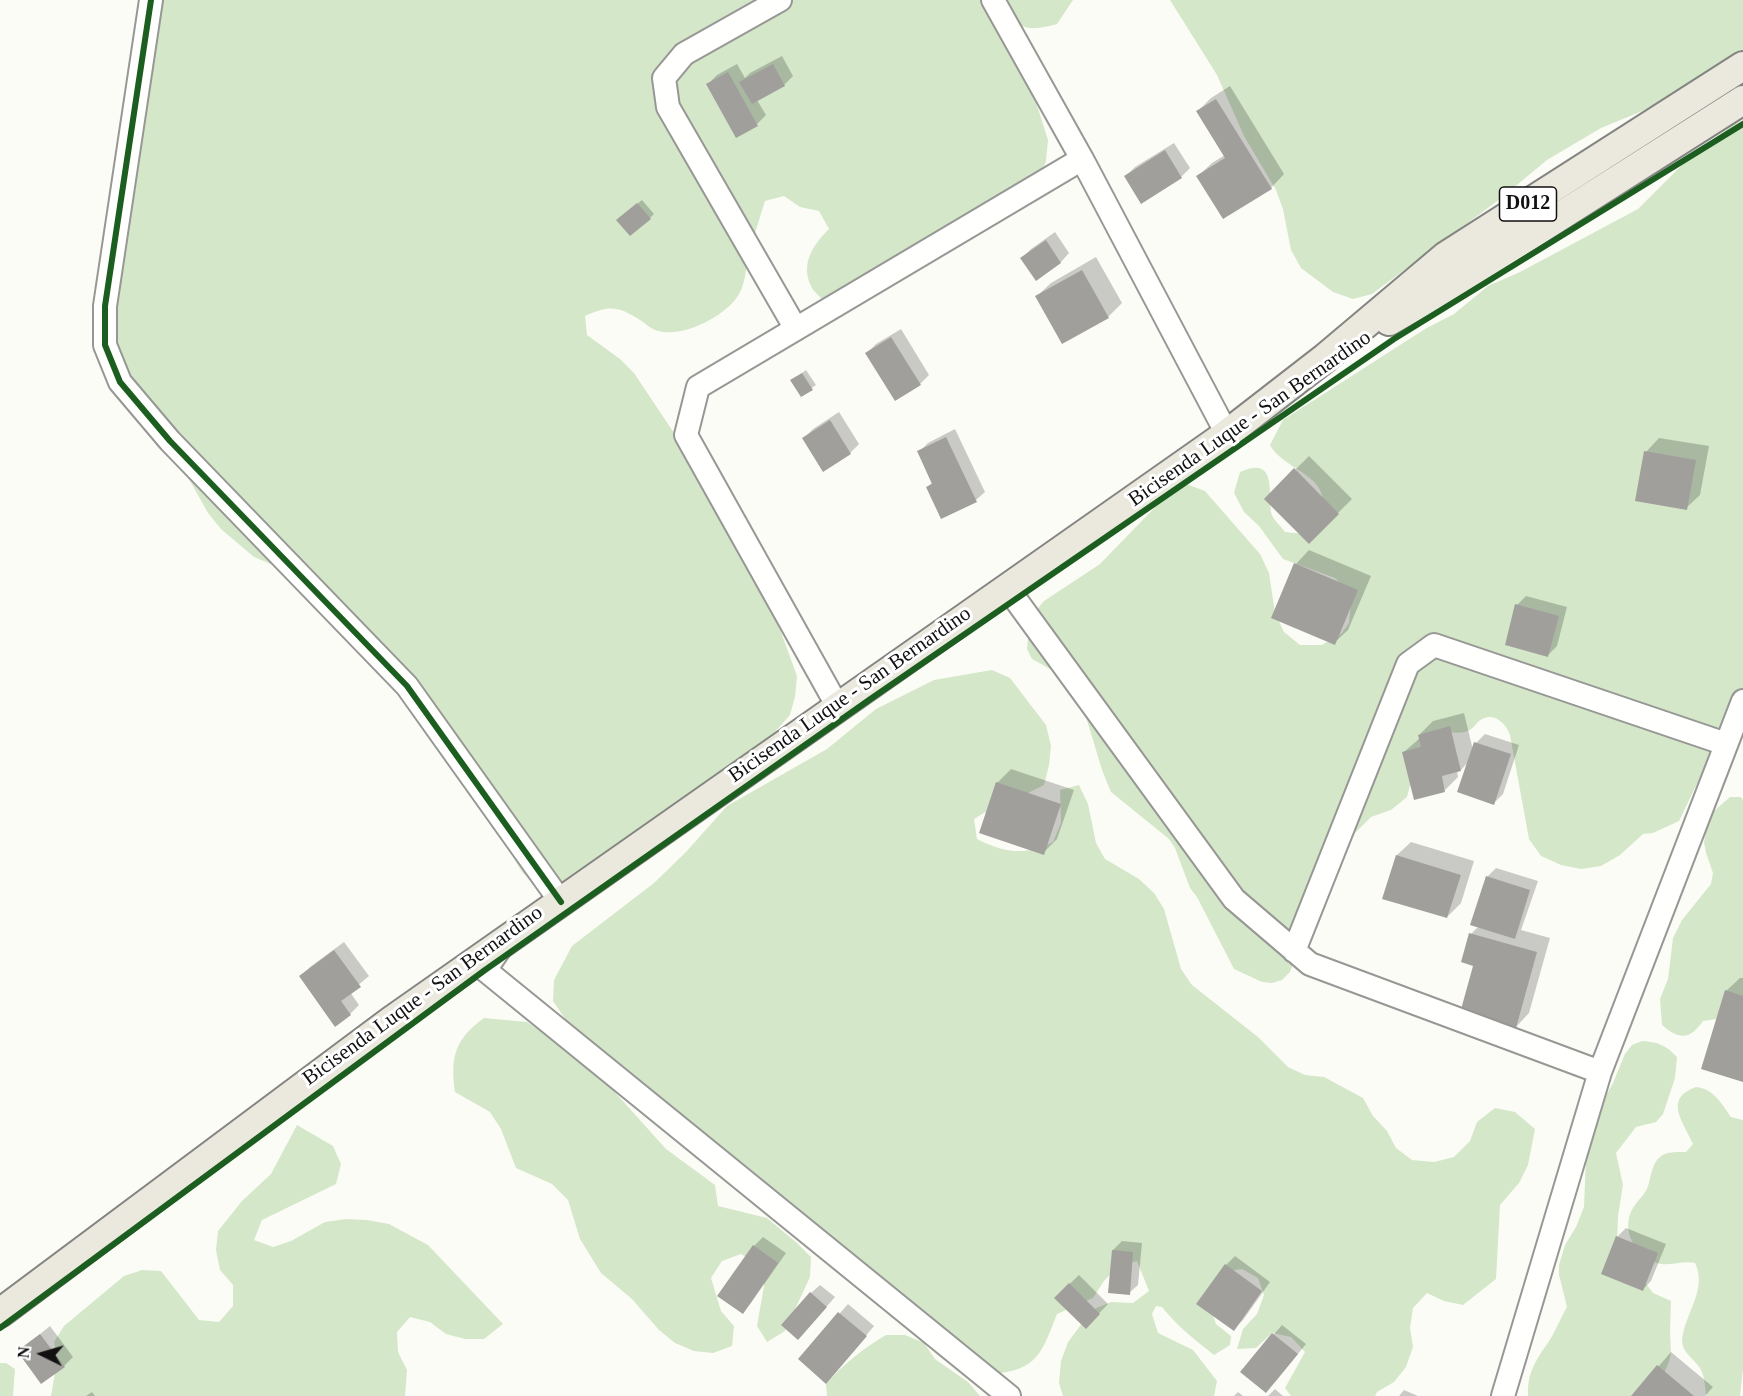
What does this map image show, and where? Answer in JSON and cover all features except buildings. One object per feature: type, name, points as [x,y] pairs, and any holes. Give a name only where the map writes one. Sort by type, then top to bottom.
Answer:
[{"type":"main road","name":"D012","points":[[0,1313],[381,1028],[1227,434],[1325,358],[1446,256],[1743,66]]},
{"type":"main road","name":"D012","points":[[1325,358],[1455,283],[1743,100]]},
{"type":"street","points":[[151,0],[105,306],[105,345],[120,382],[170,441],[406,686],[561,902]]},
{"type":"street","points":[[780,0],[684,54],[664,78],[668,107],[796,329]]},
{"type":"street","points":[[993,0],[1082,159],[1227,434]]},
{"type":"street","points":[[838,707],[686,435],[698,387],[1082,159]]},
{"type":"street","points":[[1013,584],[1016,600],[1234,899],[1294,951],[1310,964],[1600,1072]]},
{"type":"street","points":[[1294,951],[1408,664],[1434,645],[1726,744]]},
{"type":"street","points":[[1503,1396],[1600,1072],[1743,700]]},
{"type":"street","points":[[505,941],[486,970],[1009,1396]]},
{"type":"green space","points":[[163,0],[985,0],[1033,64],[1036,102],[1048,140],[1046,161],[1033,198],[1018,211],[982,231],[824,301],[812,288],[807,270],[810,254],[829,229],[819,211],[800,207],[784,196],[765,201],[741,290],[733,302],[714,318],[689,329],[665,332],[653,329],[632,315],[619,310],[601,310],[585,316],[587,335],[620,359],[634,373],[692,460],[770,602],[797,676],[790,715],[764,744],[593,871],[557,886],[537,888],[522,872],[512,855],[475,768],[309,580],[254,557],[221,529],[208,513],[175,454],[137,399],[114,338],[110,297],[144,84]]},
{"type":"green space","points":[[996,0],[1073,0],[1057,24],[1028,28],[1016,22]]},
{"type":"green space","points":[[1170,0],[1743,0],[1743,61],[1640,112],[1601,128],[1547,160],[1500,199],[1372,294],[1353,299],[1333,292],[1301,268],[1291,250],[1283,209],[1276,190],[1244,136],[1217,75]]},
{"type":"green space","points":[[1743,120],[1743,716],[1714,741],[1708,761],[1679,821],[1653,833],[1643,834],[1620,855],[1601,866],[1581,869],[1561,865],[1541,856],[1529,839],[1510,735],[1503,723],[1496,718],[1487,717],[1468,731],[1444,732],[1417,758],[1407,797],[1391,810],[1371,817],[1343,845],[1324,883],[1290,972],[1282,980],[1272,983],[1262,982],[1234,969],[1197,897],[1190,888],[1175,848],[1169,839],[1111,792],[1080,697],[1068,679],[1032,659],[1027,649],[1030,618],[1044,601],[1100,564],[1166,496],[1186,484],[1205,491],[1260,554],[1269,573],[1275,613],[1284,632],[1300,645],[1322,645],[1342,633],[1349,623],[1351,601],[1349,592],[1335,578],[1283,559],[1259,526],[1244,512],[1234,493],[1240,472],[1260,468],[1265,472],[1270,486],[1273,517],[1285,532],[1305,534],[1325,510],[1321,492],[1316,484],[1281,458],[1270,445],[1283,420],[1425,329],[1454,314],[1488,286],[1520,272],[1638,209],[1685,162],[1731,126]]},
{"type":"green space","points":[[992,670],[1010,678],[1046,725],[1051,746],[1044,785],[1026,794],[1007,799],[974,819],[977,839],[1015,851],[1033,849],[1053,842],[1061,823],[1060,790],[1079,785],[1088,804],[1096,843],[1105,859],[1139,879],[1154,893],[1164,909],[1181,969],[1192,985],[1258,1037],[1288,1067],[1305,1075],[1324,1077],[1363,1098],[1373,1116],[1387,1131],[1396,1148],[1412,1160],[1434,1162],[1454,1157],[1470,1141],[1477,1122],[1495,1108],[1515,1112],[1535,1129],[1528,1165],[1519,1183],[1500,1205],[1496,1279],[1463,1305],[1444,1301],[1427,1293],[1413,1308],[1410,1328],[1413,1347],[1406,1367],[1394,1382],[1377,1392],[1375,1396],[1291,1396],[1285,1388],[1305,1352],[1291,1337],[1272,1333],[1256,1348],[1237,1349],[1243,1329],[1257,1314],[1264,1295],[1258,1278],[1242,1269],[1222,1272],[1210,1306],[1216,1324],[1231,1336],[1230,1345],[1214,1355],[1162,1307],[1156,1306],[1152,1314],[1158,1333],[1193,1350],[1217,1381],[1214,1396],[1063,1396],[1059,1383],[1061,1361],[1068,1342],[1092,1310],[1111,1302],[1133,1303],[1149,1291],[1137,1261],[1118,1266],[1093,1298],[1057,1314],[1042,1349],[1029,1363],[1008,1372],[993,1374],[576,1035],[553,1001],[554,980],[572,946],[654,883],[686,852],[727,806],[827,749],[876,709],[934,680]]},
{"type":"green space","points":[[1730,797],[1741,797],[1743,800],[1743,1005],[1723,1018],[1703,1021],[1689,1035],[1679,1035],[1662,1025],[1660,999],[1668,979],[1673,938],[1682,920],[1711,884],[1713,873],[1704,842],[1708,821],[1714,811]]},
{"type":"green space","points":[[484,1018],[527,1022],[578,1057],[595,1070],[666,1149],[715,1185],[718,1206],[767,1218],[811,1257],[810,1277],[785,1331],[767,1342],[757,1326],[764,1286],[761,1265],[741,1254],[722,1261],[711,1278],[721,1311],[734,1326],[732,1346],[713,1353],[694,1351],[675,1343],[659,1330],[632,1299],[601,1273],[580,1239],[568,1200],[552,1184],[516,1168],[501,1129],[490,1112],[455,1092],[453,1069],[457,1050],[461,1041]]},
{"type":"green space","points":[[1642,1041],[1661,1045],[1677,1057],[1675,1078],[1663,1114],[1656,1122],[1636,1127],[1616,1153],[1623,1185],[1618,1216],[1617,1245],[1653,1293],[1671,1301],[1669,1362],[1654,1396],[1528,1396],[1531,1371],[1567,1307],[1559,1275],[1559,1265],[1565,1245],[1584,1207],[1587,1134],[1625,1054],[1632,1045]]},
{"type":"green space","points":[[1696,1087],[1712,1094],[1731,1117],[1743,1120],[1743,1368],[1740,1396],[1706,1396],[1702,1371],[1683,1345],[1684,1331],[1699,1283],[1695,1263],[1659,1264],[1654,1262],[1634,1245],[1628,1229],[1631,1213],[1647,1189],[1653,1166],[1657,1160],[1669,1153],[1686,1152],[1693,1144],[1678,1111],[1678,1104],[1686,1092]]},
{"type":"green space","points":[[297,1125],[333,1146],[341,1164],[336,1184],[262,1220],[254,1240],[273,1247],[291,1241],[325,1222],[346,1219],[389,1224],[428,1245],[503,1324],[484,1339],[465,1339],[446,1334],[430,1322],[410,1317],[397,1332],[398,1352],[407,1370],[405,1396],[51,1396],[57,1361],[54,1342],[64,1326],[124,1276],[142,1270],[161,1271],[199,1320],[219,1322],[233,1306],[233,1285],[220,1270],[216,1250],[218,1231],[242,1201],[271,1174]]},
{"type":"green space","points":[[886,1335],[905,1335],[924,1343],[935,1359],[968,1382],[980,1396],[827,1396],[826,1384],[839,1370]]},
{"type":"green space","points":[[0,1363],[6,1363],[15,1369],[13,1396],[0,1396]]},
{"type":"cycle path","points":[[151,0],[105,306],[105,345],[120,382],[170,441],[407,686],[561,902]]},
{"type":"cycle path","name":"Bicisenda Luque - San Bernardino","points":[[0,1328],[485,970],[869,700],[1394,339],[1743,124]]}]
